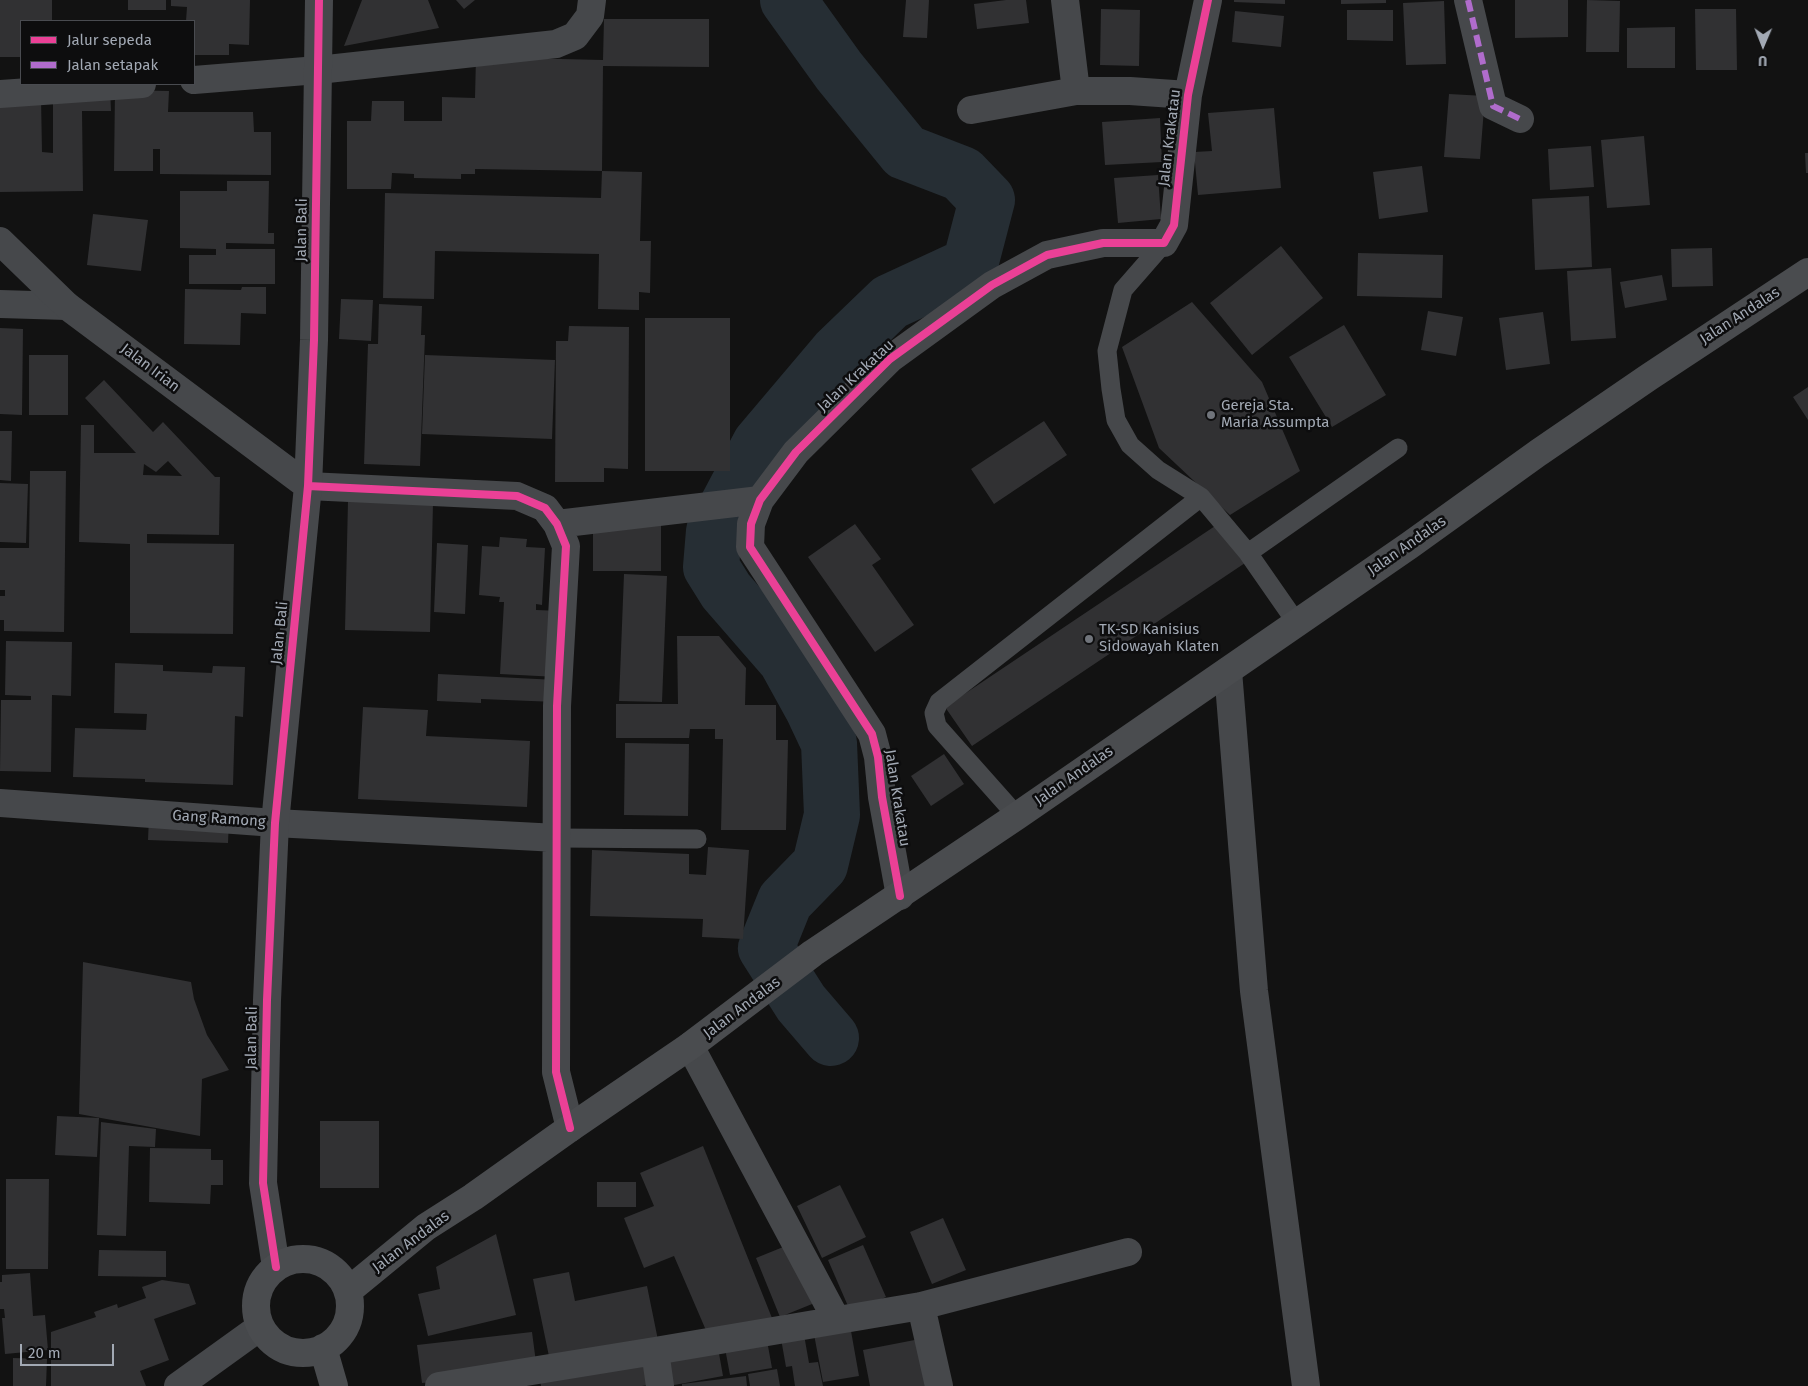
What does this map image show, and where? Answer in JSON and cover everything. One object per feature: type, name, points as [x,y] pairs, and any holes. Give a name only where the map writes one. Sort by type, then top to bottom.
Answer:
[{"type":"main road","name":"Jalan Andalas","points":[[348,1291],[426,1227],[474,1197],[570,1128],[690,1046],[814,953],[1228,671],[1296,622],[1410,545],[1538,453],[1808,272]]},
{"type":"main road","points":[[304,1259],[318,1262],[331,1268],[341,1278],[348,1291],[350,1308],[346,1324],[337,1338],[323,1348],[310,1353],[295,1352],[281,1348],[269,1339],[260,1327],[256,1314],[259,1287],[266,1276],[276,1267],[290,1261],[304,1259]]},
{"type":"main road","points":[[323,1348],[334,1386]]},
{"type":"street","name":"Jalan Bali","points":[[276,1267],[263,1183],[267,1000],[275,823],[308,486],[314,340],[318,0]]},
{"type":"street","points":[[195,80],[318,70],[556,44],[575,36],[590,16],[592,0]]},
{"type":"street","points":[[1065,0],[1076,91]]},
{"type":"street","name":"Jalan Krakatau","points":[[900,896],[882,797],[878,757],[872,734],[750,547],[754,501],[796,452],[890,359],[992,285],[1047,255],[1103,243],[1164,243],[1174,225],[1188,95],[1208,0]]},
{"type":"street","points":[[1468,0],[1493,106],[1520,119]]},
{"type":"street","points":[[0,94],[128,85]]},
{"type":"street","points":[[971,110],[1076,91],[1130,91],[1188,95]]},
{"type":"street","name":"Jalan Irian","points":[[0,241],[67,306],[308,486]]},
{"type":"street","points":[[0,304],[67,306]]},
{"type":"street","points":[[308,486],[517,496],[545,508],[558,524],[566,546],[557,706],[556,1072],[570,1128]]},
{"type":"street","points":[[558,524],[754,501]]},
{"type":"street","points":[[1228,671],[1254,991],[1306,1386]]},
{"type":"street","name":"Gang Ramong","points":[[0,802],[275,823],[557,838]]},
{"type":"street","points":[[690,1046],[836,1319]]},
{"type":"street","points":[[439,1386],[921,1306],[1128,1252]]},
{"type":"street","points":[[921,1306],[939,1386]]},
{"type":"street","points":[[178,1386],[260,1327]]},
{"type":"street","points":[[655,1351],[660,1386]]},
{"type":"lane","points":[[1164,243],[1123,290],[1107,351],[1116,420],[1130,445],[1158,470],[1201,497],[1248,553],[1296,622]]},
{"type":"lane","points":[[1248,553],[1398,448]]},
{"type":"lane","points":[[1017,816],[937,726],[934,714],[939,702],[1201,497]]},
{"type":"lane","points":[[557,838],[697,839]]},
{"type":"building","points":[[0,0],[52,0],[52,20],[20,20],[20,57],[0,57]]},
{"type":"building","points":[[128,0],[166,0],[166,10],[128,10]]},
{"type":"building","points":[[171,0],[250,0],[249,45],[229,44],[229,55],[195,55],[195,20],[186,20],[187,7],[171,6]]},
{"type":"building","points":[[362,0],[428,0],[439,28],[344,46]]},
{"type":"building","points":[[456,0],[475,0],[464,9]]},
{"type":"building","points":[[906,0],[929,0],[927,38],[903,37]]},
{"type":"building","points":[[1006,0],[1026,0],[1029,23],[977,29],[974,4]]},
{"type":"building","points":[[1234,0],[1285,0],[1285,4],[1234,2]]},
{"type":"building","points":[[1341,0],[1386,0],[1386,3],[1341,4]]},
{"type":"building","points":[[1515,0],[1568,0],[1568,37],[1515,38]]},
{"type":"building","points":[[1587,0],[1620,1],[1619,52],[1586,52]]},
{"type":"building","points":[[1444,1],[1446,64],[1406,65],[1403,3]]},
{"type":"building","points":[[1101,9],[1140,10],[1139,66],[1100,65]]},
{"type":"building","points":[[1695,9],[1736,9],[1737,70],[1696,70]]},
{"type":"building","points":[[1347,10],[1393,10],[1393,41],[1347,40]]},
{"type":"building","points":[[1235,11],[1284,16],[1281,47],[1232,42]]},
{"type":"building","points":[[604,19],[709,19],[709,67],[603,66],[602,171],[475,169],[475,174],[461,174],[461,179],[414,178],[414,174],[392,173],[391,189],[347,189],[347,121],[371,121],[372,101],[404,101],[404,121],[442,121],[442,97],[475,98],[476,57],[603,60]]},
{"type":"building","points":[[1675,27],[1675,68],[1627,68],[1627,28]]},
{"type":"building","points":[[110,87],[111,111],[82,111],[83,191],[0,192],[0,97],[41,97],[42,152],[53,153],[53,95]]},
{"type":"building","points":[[115,90],[169,91],[168,112],[253,112],[254,132],[271,132],[271,175],[160,174],[160,149],[153,149],[153,171],[114,171]]},
{"type":"building","points":[[1449,94],[1485,96],[1480,159],[1444,157]]},
{"type":"building","points":[[1274,108],[1281,188],[1198,195],[1194,152],[1212,151],[1208,113]]},
{"type":"building","points":[[1160,118],[1162,162],[1105,165],[1102,122]]},
{"type":"building","points":[[1644,136],[1650,205],[1607,208],[1601,140]]},
{"type":"building","points":[[1591,146],[1594,187],[1550,190],[1548,149]]},
{"type":"building","points":[[1805,153],[1808,153],[1808,173],[1806,173]]},
{"type":"building","points":[[1422,166],[1428,212],[1379,219],[1373,172]]},
{"type":"building","points":[[602,171],[642,172],[640,241],[651,241],[650,293],[639,292],[639,310],[598,309],[599,254],[435,251],[434,299],[383,298],[385,193],[601,198]]},
{"type":"building","points":[[1158,175],[1161,219],[1118,223],[1114,178]]},
{"type":"building","points":[[227,181],[269,181],[268,233],[274,233],[274,244],[226,243],[226,249],[275,249],[275,284],[189,284],[189,255],[216,255],[216,249],[180,248],[180,191],[227,191]]},
{"type":"building","points":[[1589,196],[1592,267],[1535,270],[1532,199]]},
{"type":"building","points":[[93,214],[148,220],[141,271],[87,265]]},
{"type":"building","points":[[1281,246],[1323,298],[1252,355],[1210,303]]},
{"type":"building","points":[[1712,248],[1713,286],[1672,287],[1671,249]]},
{"type":"building","points":[[1358,253],[1443,255],[1442,298],[1357,296]]},
{"type":"building","points":[[1611,268],[1616,338],[1571,341],[1567,271]]},
{"type":"building","points":[[1662,275],[1667,300],[1625,308],[1620,282]]},
{"type":"building","points":[[242,287],[266,287],[266,314],[241,313],[240,345],[184,344],[185,289],[241,290]]},
{"type":"building","points":[[341,299],[373,300],[371,341],[339,339]]},
{"type":"building","name":"Gereja Sta. Maria Assumpta","points":[[1192,302],[1262,382],[1300,471],[1230,515],[1159,448],[1122,347]]},
{"type":"building","points":[[379,304],[422,306],[421,335],[425,335],[420,466],[364,464],[368,344],[378,344]]},
{"type":"building","points":[[1428,311],[1463,317],[1456,356],[1421,350]]},
{"type":"building","points":[[1543,312],[1550,364],[1506,370],[1499,318]]},
{"type":"building","points":[[645,318],[730,318],[730,471],[645,471]]},
{"type":"building","points":[[1344,325],[1386,395],[1332,427],[1289,357]]},
{"type":"building","points":[[569,326],[629,327],[628,469],[604,468],[604,482],[555,482],[556,341],[568,341]]},
{"type":"building","points":[[0,328],[23,329],[22,415],[0,414]]},
{"type":"building","points":[[29,355],[68,355],[68,415],[29,415]]},
{"type":"building","points":[[425,355],[555,360],[552,439],[422,434]]},
{"type":"building","points":[[104,380],[153,432],[163,422],[215,477],[220,477],[219,535],[147,534],[147,543],[234,544],[233,634],[130,633],[130,544],[79,542],[81,425],[94,425],[94,453],[136,453],[85,398]],"holes":[[[168,461],[182,476],[143,475],[144,464],[156,472]]]},
{"type":"building","points":[[1808,387],[1808,420],[1793,397]]},
{"type":"building","points":[[1044,421],[1067,455],[994,504],[971,469]]},
{"type":"building","points":[[0,431],[12,431],[11,481],[0,480]]},
{"type":"building","points":[[30,471],[66,471],[64,632],[4,631],[4,620],[0,620],[0,596],[5,596],[5,590],[0,590],[0,548],[29,548]]},
{"type":"building","points":[[0,483],[28,484],[26,543],[0,542]]},
{"type":"building","points":[[348,501],[433,503],[430,632],[345,630]]},
{"type":"building","points":[[593,521],[661,521],[661,571],[593,571]]},
{"type":"building","points":[[855,524],[881,559],[872,565],[914,625],[875,652],[808,557]]},
{"type":"building","points":[[1218,524],[1245,563],[972,746],[945,707]]},
{"type":"building","points":[[500,537],[527,539],[526,547],[545,548],[542,605],[536,604],[536,610],[561,611],[557,677],[500,674],[504,602],[499,602],[500,597],[479,595],[482,546],[499,547]]},
{"type":"building","points":[[437,543],[468,545],[465,614],[434,612]]},
{"type":"building","points":[[624,574],[667,576],[662,702],[619,701]]},
{"type":"building","points":[[677,636],[719,636],[746,668],[745,705],[776,705],[776,740],[788,740],[786,830],[721,830],[723,739],[715,739],[715,729],[690,729],[689,738],[616,738],[616,704],[678,704]]},
{"type":"building","points":[[6,641],[72,642],[71,696],[52,695],[51,772],[0,771],[1,700],[31,700],[31,696],[5,695]]},
{"type":"building","points":[[115,663],[163,665],[163,671],[212,673],[213,666],[245,667],[243,717],[235,716],[233,785],[145,782],[145,779],[73,777],[75,728],[146,730],[147,714],[114,713]]},
{"type":"building","points":[[438,674],[557,680],[556,702],[481,699],[481,703],[437,701]]},
{"type":"building","points":[[363,707],[428,710],[426,736],[530,741],[527,807],[358,799]]},
{"type":"building","points":[[625,743],[689,744],[688,816],[624,815]]},
{"type":"building","points":[[944,754],[964,784],[931,806],[911,776]]},
{"type":"building","points":[[149,817],[229,820],[228,843],[148,840]]},
{"type":"building","points":[[708,847],[749,850],[743,939],[702,937],[703,919],[590,916],[592,850],[689,854],[689,874],[706,875]]},
{"type":"building","points":[[83,962],[191,982],[194,999],[207,1035],[229,1070],[202,1079],[200,1136],[79,1114]]},
{"type":"building","points":[[57,1116],[99,1118],[97,1157],[55,1155]]},
{"type":"building","points":[[320,1121],[379,1121],[379,1188],[320,1188]]},
{"type":"building","points":[[101,1122],[156,1129],[155,1147],[129,1146],[126,1236],[97,1235]]},
{"type":"building","points":[[703,1146],[774,1323],[708,1335],[674,1256],[644,1268],[624,1218],[654,1206],[640,1173]]},
{"type":"building","points":[[150,1148],[211,1149],[211,1160],[223,1160],[223,1185],[211,1185],[210,1204],[149,1202]]},
{"type":"building","points":[[6,1179],[49,1179],[48,1269],[6,1269]]},
{"type":"building","points":[[597,1182],[636,1182],[636,1207],[597,1207]]},
{"type":"building","points":[[840,1185],[866,1237],[822,1258],[797,1206]]},
{"type":"building","points":[[943,1218],[966,1270],[932,1284],[910,1232]]},
{"type":"building","points":[[496,1234],[516,1315],[428,1336],[418,1294],[440,1289],[436,1267]]},
{"type":"building","points":[[793,1243],[822,1300],[780,1317],[756,1258]]},
{"type":"building","points":[[863,1245],[886,1297],[851,1313],[828,1260]]},
{"type":"building","points":[[99,1250],[166,1251],[166,1277],[98,1276]]},
{"type":"building","points":[[569,1272],[575,1301],[647,1286],[659,1345],[551,1366],[533,1279]]},
{"type":"building","points":[[30,1273],[33,1316],[45,1315],[48,1350],[5,1354],[2,1318],[5,1318],[4,1309],[0,1309],[0,1282],[2,1282],[2,1275]]},
{"type":"building","points":[[162,1280],[189,1284],[196,1304],[154,1319],[169,1360],[140,1371],[146,1386],[51,1386],[51,1332],[96,1317],[94,1312],[117,1304],[118,1308],[146,1298],[142,1287]]},
{"type":"building","points":[[803,1329],[809,1363],[818,1362],[823,1386],[795,1386],[792,1366],[786,1367],[780,1333]]},
{"type":"building","points":[[813,1329],[851,1331],[859,1376],[823,1382]]},
{"type":"building","points":[[532,1332],[537,1370],[422,1383],[417,1345]]},
{"type":"building","points":[[766,1335],[772,1368],[730,1375],[724,1343]]},
{"type":"building","points":[[925,1338],[930,1386],[870,1386],[863,1350]]},
{"type":"building","points":[[717,1342],[723,1376],[669,1386],[663,1352]]},
{"type":"building","points":[[650,1354],[655,1384],[642,1386],[541,1386],[539,1373]]},
{"type":"building","points":[[13,1358],[47,1359],[46,1386],[13,1386]]},
{"type":"building","points":[[777,1369],[780,1386],[750,1386],[748,1374]]},
{"type":"building","points":[[746,1376],[747,1386],[682,1386],[682,1384]]},
{"type":"waterway","points":[[788,0],[839,71],[905,152],[962,174],[987,200],[970,265],[890,302],[837,353],[760,444],[714,531],[711,567],[726,591],[786,660],[829,743],[832,815],[820,865],[785,901],[766,948],[801,1003],[831,1038]]},
{"type":"marked path","points":[[1468,0],[1493,106],[1520,119]]},
{"type":"cycle path","points":[[276,1267],[263,1183],[267,1000],[275,823],[308,486],[314,340],[319,0]]},
{"type":"cycle path","points":[[900,896],[882,797],[878,757],[872,734],[750,547],[751,524],[760,500],[796,452],[890,359],[992,285],[1047,255],[1103,243],[1164,243],[1174,225],[1188,95],[1208,0]]},
{"type":"cycle path","points":[[308,486],[517,496],[545,508],[557,524],[566,546],[557,706],[556,1072],[570,1128]]},
{"type":"place","name":"Gereja Sta. Maria Assumpta","points":[[1211,415]]},
{"type":"place","name":"TK-SD Kanisius Sidowayah Klaten","points":[[1089,639]]}]
